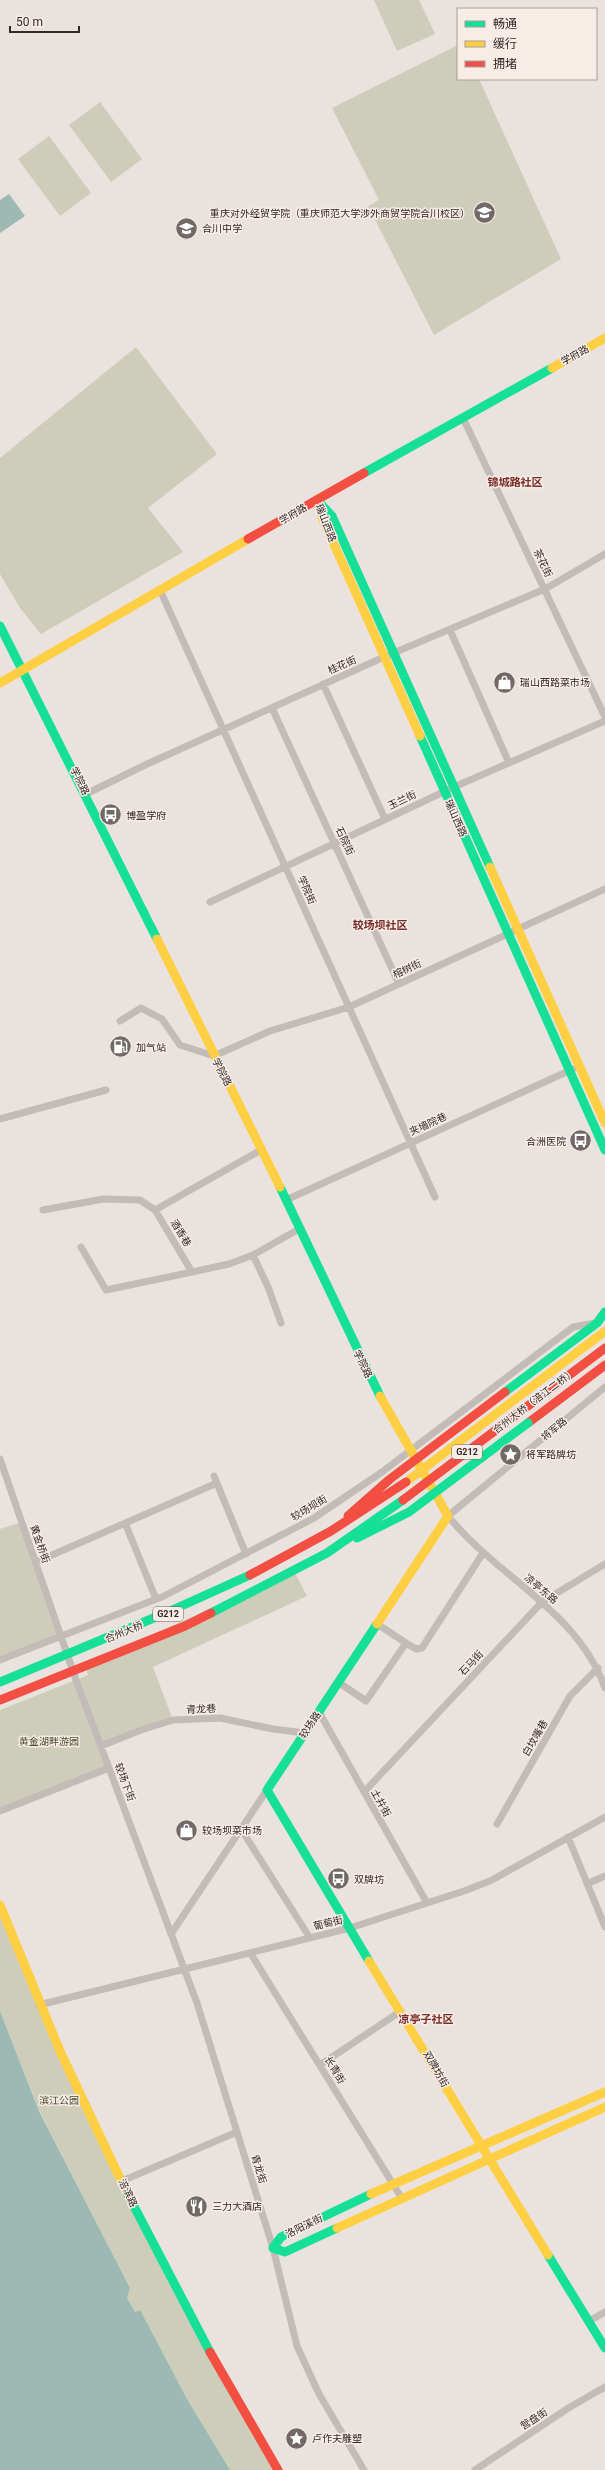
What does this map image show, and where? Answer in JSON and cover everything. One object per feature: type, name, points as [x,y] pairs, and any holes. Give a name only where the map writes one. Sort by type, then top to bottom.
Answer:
[{"type":"main road","name":"学府路","points":[[0,683],[317,499],[605,338]]},
{"type":"main road","name":"瑞山西路","points":[[317,499],[332,516],[605,1123]]},
{"type":"main road","name":"瑞山西路","points":[[317,499],[323,520],[605,1150]]},
{"type":"main road","name":"学院路","points":[[0,626],[24,669],[286,1200],[369,1377],[448,1516]]},
{"type":"main road","points":[[597,1323],[605,1312]]},
{"type":"main road","points":[[330,1531],[390,1479],[605,1317]]},
{"type":"main road","name":"合州大桥（涪江二桥）","points":[[330,1531],[396,1490],[605,1331]]},
{"type":"main road","name":"合州大桥（涪江二桥）","points":[[327,1553],[401,1502],[605,1348]]},
{"type":"main road","points":[[327,1553],[409,1512],[605,1364]]},
{"type":"main road","name":"较场路","points":[[267,1790],[448,1516]]},
{"type":"main road","name":"合州大桥","points":[[0,1682],[176,1611],[330,1531]]},
{"type":"main road","name":"合州大桥","points":[[0,1700],[185,1626],[327,1553]]},
{"type":"main road","name":"双牌坊街","points":[[267,1790],[401,2011],[480,2145],[605,2348]]},
{"type":"main road","name":"涪滨路","points":[[0,1905],[39,2005],[122,2181],[206,2347],[278,2470]]},
{"type":"main road","name":"洛阳溪街","points":[[605,2092],[392,2184],[281,2237],[273,2248],[285,2252],[401,2197],[605,2108]]},
{"type":"street","name":"茶花街","points":[[463,418],[605,717]]},
{"type":"street","name":"桂花街","points":[[86,794],[145,765],[224,731],[323,684],[545,589],[605,554]]},
{"type":"street","name":"学院街","points":[[160,590],[435,1197]]},
{"type":"street","points":[[450,630],[509,763]]},
{"type":"street","points":[[323,684],[385,819]]},
{"type":"street","name":"石院街","points":[[272,708],[399,984]]},
{"type":"street","name":"玉兰街","points":[[210,902],[444,791],[605,721]]},
{"type":"street","name":"榕树街","points":[[214,1056],[270,1031],[349,1007],[605,889]]},
{"type":"street","points":[[120,1021],[141,1008],[162,1020],[180,1045],[214,1056]]},
{"type":"street","name":"夹墙院巷","points":[[286,1200],[579,1066]]},
{"type":"street","points":[[0,1120],[106,1090]]},
{"type":"street","points":[[43,1210],[103,1199],[140,1200],[155,1210],[261,1150]]},
{"type":"street","name":"酒香巷","points":[[155,1210],[192,1272]]},
{"type":"street","points":[[81,1247],[106,1290],[229,1264],[253,1255],[299,1229]]},
{"type":"street","points":[[253,1255],[271,1294],[281,1323]]},
{"type":"street","name":"较场坝街","points":[[0,1660],[156,1599],[314,1518],[411,1451],[573,1327],[597,1323]]},
{"type":"street","name":"将军路","points":[[448,1516],[605,1387]]},
{"type":"street","name":"黄金桥街","points":[[0,1459],[62,1637]]},
{"type":"street","points":[[36,1562],[125,1523],[216,1479],[246,1554]]},
{"type":"street","name":"凉亭东路","points":[[448,1516],[466,1538],[542,1602],[580,1640],[598,1668],[605,1688]]},
{"type":"street","points":[[125,1523],[156,1599]]},
{"type":"street","points":[[377,1624],[416,1650],[422,1648],[482,1553]]},
{"type":"street","name":"石马街","points":[[364,1792],[542,1602],[605,1564]]},
{"type":"street","name":"较场下街","points":[[62,1637],[171,1934]]},
{"type":"street","points":[[338,1682],[366,1701],[406,1643]]},
{"type":"street","name":"白坟嘴巷","points":[[496,1824],[570,1696],[598,1668]]},
{"type":"street","name":"土井街","points":[[319,1712],[427,1903]]},
{"type":"street","name":"青龙巷","points":[[101,1746],[141,1730],[173,1720],[220,1718],[273,1729],[305,1732]]},
{"type":"street","points":[[0,1811],[109,1768]]},
{"type":"street","name":"较场路","points":[[171,1934],[267,1790]]},
{"type":"street","name":"葡萄街","points":[[39,2005],[184,1968],[251,1954],[350,1928],[427,1903],[490,1881],[605,1817]]},
{"type":"street","points":[[241,1829],[310,1938]]},
{"type":"street","points":[[568,1837],[605,1927]]},
{"type":"street","points":[[587,1884],[605,1876]]},
{"type":"street","name":"青龙街","points":[[171,1934],[184,1968],[273,2248],[297,2346],[319,2394],[364,2470]]},
{"type":"street","name":"长青街","points":[[251,1954],[401,2197]]},
{"type":"street","points":[[320,2066],[401,2011]]},
{"type":"street","points":[[122,2181],[237,2132]]},
{"type":"street","points":[[589,2321],[605,2312]]},
{"type":"street","name":"营盘街","points":[[475,2470],[570,2407],[605,2388]]},
{"type":"green space","points":[[374,0],[419,0],[435,34],[397,51]]},
{"type":"green space","points":[[457,46],[457,80],[479,80],[561,259],[434,335],[368,206],[379,200],[332,108]]},
{"type":"green space","points":[[100,102],[142,159],[111,182],[69,125]]},
{"type":"green space","points":[[49,136],[91,193],[60,216],[18,159]]},
{"type":"green space","points":[[136,347],[217,454],[148,508],[183,552],[41,634],[20,608],[0,574],[0,458]]},
{"type":"green space","points":[[22,1522],[62,1637],[0,1660],[0,1529]]},
{"type":"green space","name":"黄金湖畔游园","points":[[294,1571],[307,1596],[153,1667],[173,1720],[101,1746],[109,1768],[0,1811],[0,1710],[88,1675],[85,1665]]},
{"type":"green space","name":"滨江公园","points":[[0,1905],[122,2181],[278,2470],[230,2470],[187,2399],[139,2310],[135,2312],[127,2298],[130,2288],[39,2110],[0,2011]]},
{"type":"water","points":[[9,194],[25,216],[0,233],[0,200]]},
{"type":"water","points":[[0,2011],[39,2111],[130,2288],[127,2298],[135,2312],[140,2310],[187,2399],[230,2470],[0,2470]]},
{"type":"traffic: fast","points":[[364,473],[552,368]]},
{"type":"traffic: fast","points":[[319,502],[332,516],[490,867]]},
{"type":"traffic: fast","points":[[0,626],[157,939]]},
{"type":"traffic: fast","points":[[420,736],[605,1150]]},
{"type":"traffic: fast","points":[[280,1187],[380,1396]]},
{"type":"traffic: fast","points":[[505,1392],[597,1323],[605,1312]]},
{"type":"traffic: fast","points":[[357,1538],[409,1512],[528,1423]]},
{"type":"traffic: fast","points":[[211,1613],[327,1553],[403,1500]]},
{"type":"traffic: fast","points":[[0,1682],[168,1612],[250,1575]]},
{"type":"traffic: fast","points":[[369,1961],[267,1790],[377,1624]]},
{"type":"traffic: fast","points":[[125,2189],[210,2352]]},
{"type":"traffic: fast","points":[[337,2228],[285,2252],[273,2248],[281,2237],[371,2194]]},
{"type":"traffic: fast","points":[[548,2255],[605,2348]]},
{"type":"traffic: slow","points":[[552,368],[605,338]]},
{"type":"traffic: slow","points":[[317,499],[323,520],[420,736]]},
{"type":"traffic: slow","points":[[0,683],[248,539]]},
{"type":"traffic: slow","points":[[490,867],[605,1123]]},
{"type":"traffic: slow","points":[[157,939],[280,1187]]},
{"type":"traffic: slow","points":[[406,1482],[605,1331]]},
{"type":"traffic: slow","points":[[377,1624],[448,1516],[380,1396]]},
{"type":"traffic: slow","points":[[0,1905],[60,2051],[125,2189]]},
{"type":"traffic: slow","points":[[369,1961],[548,2255]]},
{"type":"traffic: slow","points":[[371,2194],[605,2092]]},
{"type":"traffic: slow","points":[[337,2228],[605,2107]]},
{"type":"traffic: jam","points":[[248,539],[364,473]]},
{"type":"traffic: jam","points":[[403,1500],[605,1348]]},
{"type":"traffic: jam","points":[[528,1423],[605,1365]]},
{"type":"traffic: jam","points":[[348,1516],[390,1479],[505,1392]]},
{"type":"traffic: jam","points":[[250,1575],[331,1531],[406,1482]]},
{"type":"traffic: jam","points":[[0,1700],[185,1626],[211,1613]]},
{"type":"traffic: jam","points":[[210,2352],[278,2470]]},
{"type":"place","name":"重庆对外经贸学院（重庆师范大学涉外商贸学院合川校区）","points":[[485,213]]},
{"type":"place","name":"合川中学","points":[[186,228]]},
{"type":"place","name":"瑞山西路菜市场","points":[[505,682]]},
{"type":"place","name":"博盈学府","points":[[110,815]]},
{"type":"place","name":"加气站","points":[[120,1047]]},
{"type":"place","name":"合洲医院","points":[[581,1141]]},
{"type":"place","name":"将军路牌坊","points":[[510,1454]]},
{"type":"place","name":"较场坝菜市场","points":[[186,1830]]},
{"type":"place","name":"双牌坊","points":[[338,1879]]},
{"type":"place","name":"三力大酒店","points":[[196,2206]]},
{"type":"place","name":"卢作夫雕塑","points":[[296,2438]]},
{"type":"district","name":"锦城路社区","points":[[515,482]]},
{"type":"district","name":"较场坝社区","points":[[380,925]]},
{"type":"district","name":"凉亭子社区","points":[[426,2019]]}]
